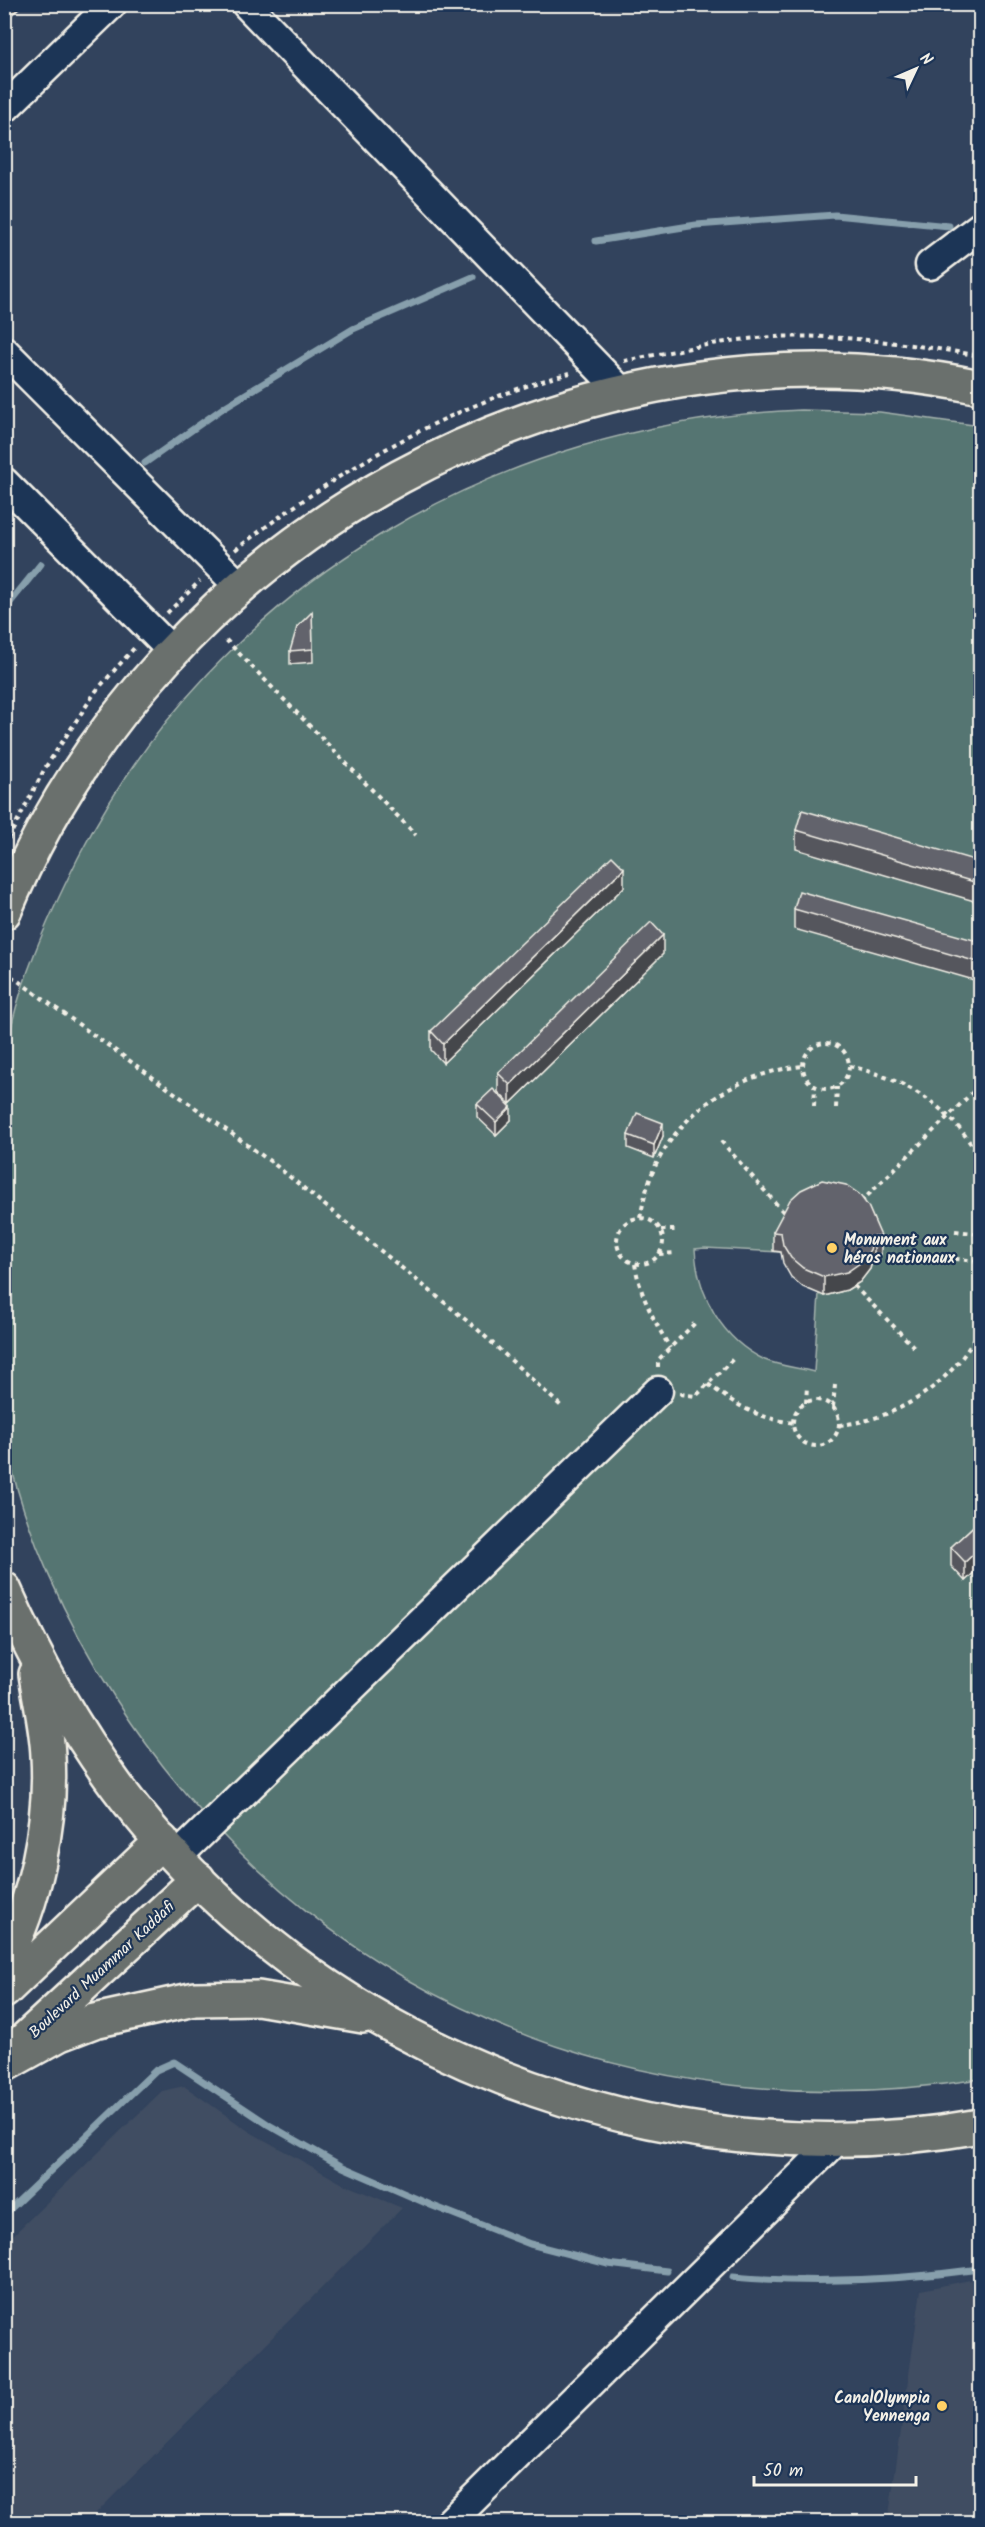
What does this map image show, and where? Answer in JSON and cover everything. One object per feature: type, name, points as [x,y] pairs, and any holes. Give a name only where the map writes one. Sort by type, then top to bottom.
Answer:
[{"type":"main road","points":[[4,912],[32,852],[78,772],[120,714],[172,651],[239,586],[313,529],[365,496],[419,466],[475,440],[533,418],[623,393],[718,377],[782,372],[879,374],[981,387]]},
{"type":"main road","points":[[4,1589],[32,1649],[64,1707],[100,1763],[179,1859],[284,1955],[379,2019],[436,2049],[494,2075],[554,2097],[616,2114],[710,2132],[773,2138],[837,2140],[901,2137],[981,2126]]},
{"type":"main road","points":[[4,1961],[16,1936],[37,1871],[48,1792],[48,1756],[32,1649]]},
{"type":"main road","points":[[4,1991],[179,1859]]},
{"type":"main road","name":"Boulevard Muammar Kaddafi","points":[[4,2059],[179,1859]]},
{"type":"main road","points":[[4,2065],[60,2034],[94,2022],[195,1999],[258,1998],[379,2019]]},
{"type":"street","points":[[4,109],[112,4]]},
{"type":"street","points":[[246,4],[623,393]]},
{"type":"street","points":[[930,265],[981,227]]},
{"type":"street","points":[[4,351],[239,586]]},
{"type":"street","points":[[4,482],[172,651]]},
{"type":"street","points":[[179,1859],[658,1391]]},
{"type":"street","points":[[450,2523],[837,2140]]},
{"type":"path","points":[[205,618],[416,835]]},
{"type":"path","points":[[4,971],[274,1164],[477,1329],[561,1406]]},
{"type":"path","points":[[822,1043],[837,1046],[843,1050],[849,1066],[845,1079],[837,1086],[825,1089],[814,1086],[806,1078],[803,1066],[809,1050],[822,1043]]},
{"type":"path","points":[[640,1218],[646,1189],[657,1161],[672,1138],[693,1114],[715,1097],[753,1077],[777,1069],[803,1066]]},
{"type":"path","points":[[849,1066],[880,1073],[910,1087],[948,1116],[976,1150],[981,1161]]},
{"type":"path","points":[[854,1209],[981,1085]]},
{"type":"path","points":[[813,1106],[814,1086]]},
{"type":"path","points":[[836,1108],[837,1086]]},
{"type":"path","points":[[721,1142],[790,1219]]},
{"type":"path","points":[[675,1253],[659,1254],[646,1263],[635,1264],[619,1253],[616,1239],[623,1225],[640,1218],[650,1221],[661,1230],[676,1230]]},
{"type":"path","points":[[659,1254],[662,1247],[661,1230]]},
{"type":"path","points":[[955,1231],[981,1236],[977,1247],[980,1262],[955,1259]]},
{"type":"path","points":[[635,1264],[639,1287],[648,1311],[670,1348]]},
{"type":"path","points":[[854,1286],[914,1347]]},
{"type":"path","points":[[697,1321],[658,1360],[658,1391],[696,1396],[734,1358]]},
{"type":"path","points":[[839,1425],[861,1423],[916,1399],[944,1379],[964,1355],[981,1328]]},
{"type":"path","points":[[708,1384],[740,1408],[776,1421],[794,1423]]},
{"type":"path","points":[[833,1407],[835,1385]]},
{"type":"path","points":[[806,1403],[807,1386]]},
{"type":"path","points":[[820,1400],[833,1407],[839,1425],[830,1442],[816,1447],[801,1441],[796,1435],[795,1413],[806,1403],[820,1400]]},
{"type":"path","points":[[4,1671],[10,1691]]},
{"type":"shaded area","points":[[184,2086],[250,2132],[343,2184],[402,2208],[87,2522],[5,2522],[5,2243],[162,2091]]},
{"type":"shaded area","name":"CanalOlympia Yennenga","points":[[980,2278],[980,2522],[888,2522],[921,2290]]},
{"type":"green space","points":[[801,410],[880,412],[980,426],[980,2079],[852,2091],[726,2084],[605,2061],[489,2020],[381,1964],[282,1891],[193,1802],[115,1698],[80,1639],[35,1543],[6,1443],[4,1417],[4,1079],[6,1053],[26,977],[56,904],[78,858],[137,761],[208,674],[289,599],[379,536],[476,485],[580,447],[689,421]],"holes":[[[695,1249],[781,1252],[786,1266],[794,1277],[819,1293],[814,1372],[765,1360],[736,1341],[724,1328],[707,1299],[701,1283]]]},
{"type":"building","points":[[312,612],[313,649],[290,651],[297,627]]},
{"type":"building","points":[[802,810],[981,862],[981,884],[796,830]]},
{"type":"building","points":[[612,856],[624,868],[443,1044],[431,1031]]},
{"type":"building","points":[[799,891],[981,942],[981,963],[794,909]]},
{"type":"building","points":[[651,922],[663,935],[510,1085],[498,1073]]},
{"type":"building","points":[[493,1089],[511,1107],[496,1122],[477,1104]]},
{"type":"building","points":[[637,1113],[663,1123],[654,1145],[628,1135]]},
{"type":"building","points":[[822,1180],[846,1185],[859,1194],[868,1206],[881,1236],[874,1236],[870,1250],[860,1263],[847,1272],[824,1277],[803,1268],[791,1258],[783,1245],[781,1233],[773,1232],[790,1200],[801,1190]]},
{"type":"building","points":[[981,1519],[981,1547],[965,1562],[951,1547]]},
{"type":"waterway","points":[[596,241],[696,225],[835,215],[949,226]]},
{"type":"waterway","points":[[145,463],[226,406],[353,329],[473,277]]},
{"type":"waterway","points":[[4,610],[41,564]]},
{"type":"waterway","points":[[4,2215],[156,2070],[174,2062],[269,2125],[343,2167],[433,2206],[530,2244],[608,2264],[667,2271]]},
{"type":"waterway","points":[[733,2277],[857,2280],[980,2269]]},
{"type":"place","name":"Monument aux héros nationaux","points":[[832,1248]]},
{"type":"place","name":"CanalOlympia Yennenga","points":[[942,2406]]}]
